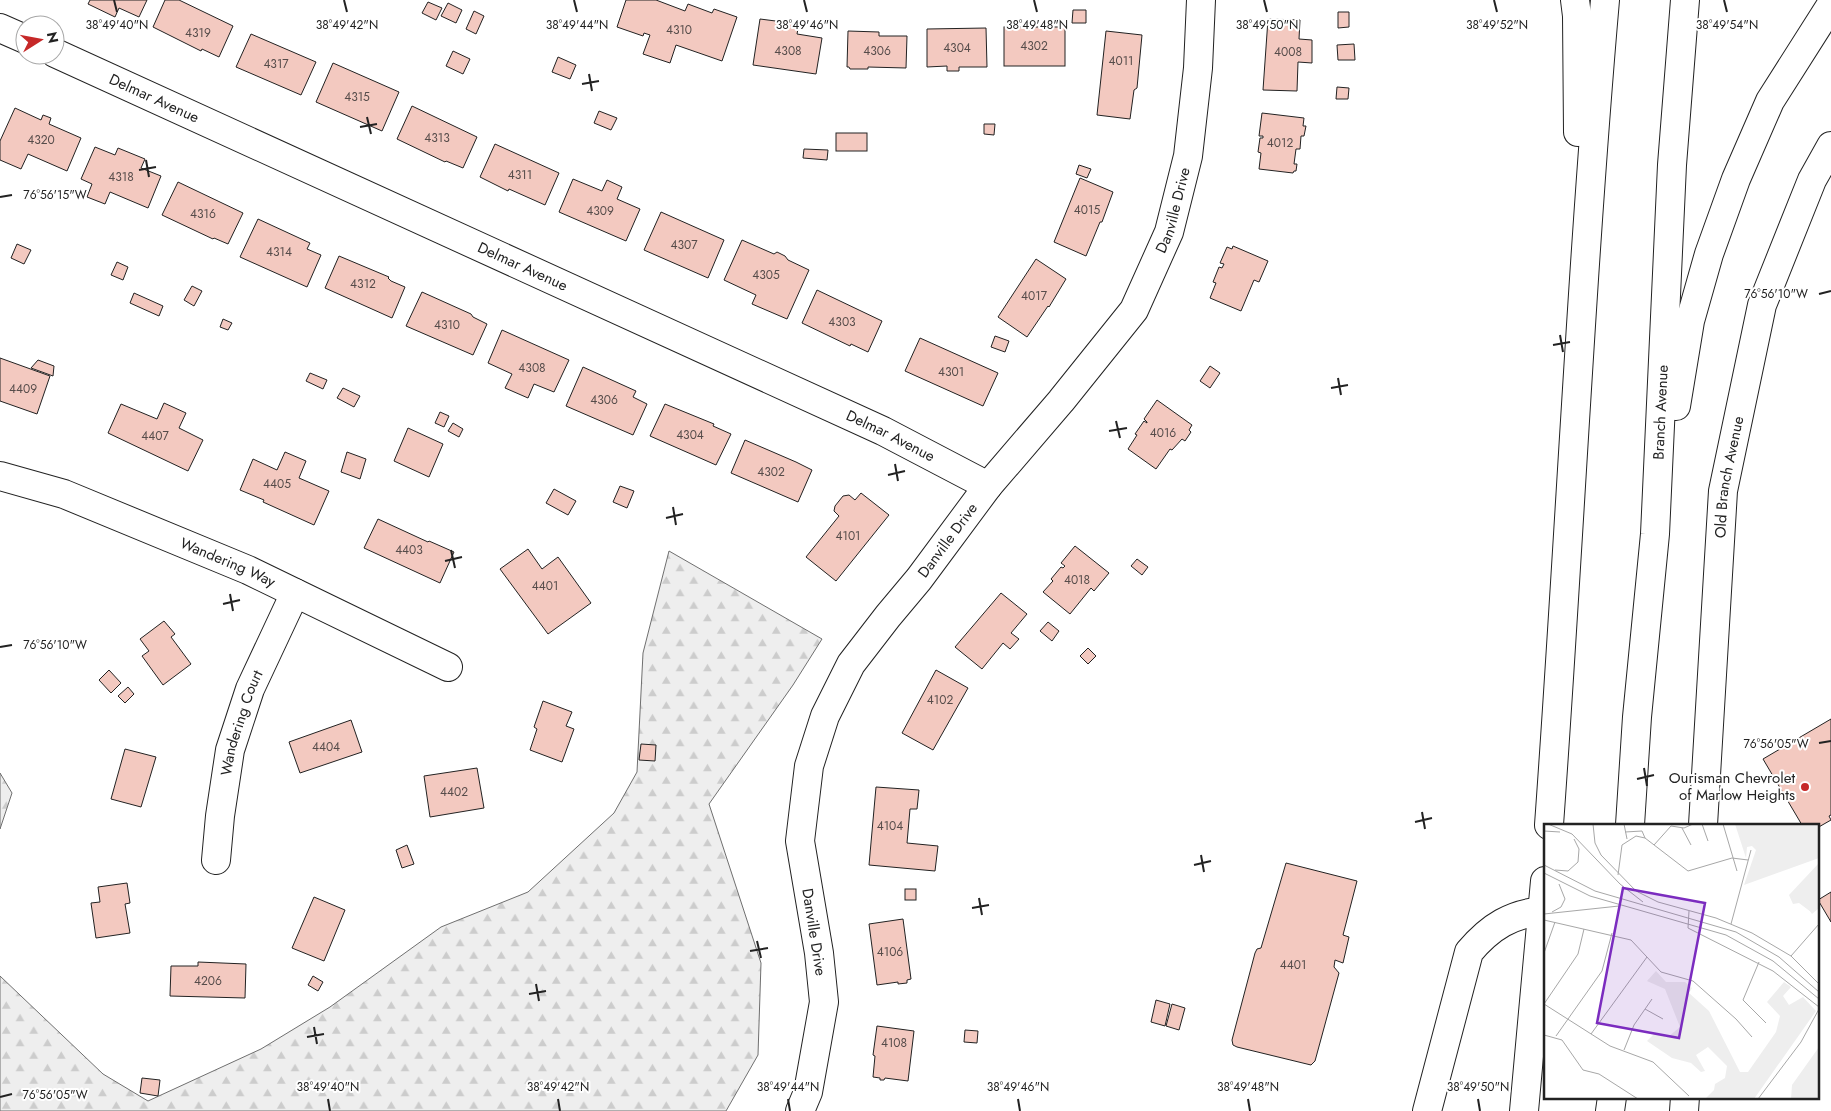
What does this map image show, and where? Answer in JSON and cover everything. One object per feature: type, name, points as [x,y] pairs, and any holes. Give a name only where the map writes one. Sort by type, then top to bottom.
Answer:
[{"type":"main road","name":"Danville Drive","points":[[800,1111],[808,1092],[824,1002],[819,953],[800,841],[809,766],[825,716],[851,664],[919,579],[988,486],[1134,310],[1169,232],[1188,156],[1198,68],[1201,0]]},
{"type":"main road","points":[[1575,0],[1579,160],[1578,363]]},
{"type":"main road","points":[[1549,824],[1562,650],[1578,363],[1605,0]]},
{"type":"main road","name":"Branch Avenue","points":[[1630,824],[1637,717],[1655,534],[1672,165],[1685,0]]},
{"type":"main road","points":[[1655,534],[1690,321],[1709,254],[1736,179],[1770,101],[1831,4]]},
{"type":"main road","points":[[0,28],[15,35]]},
{"type":"main road","name":"Delmar Avenue","points":[[65,57],[883,431],[988,486]]},
{"type":"main road","name":"Old Branch Avenue","points":[[1703,824],[1724,491],[1762,305],[1812,180],[1831,146]]},
{"type":"main road","name":"Wandering Way","points":[[0,476],[64,494],[248,570],[448,668]]},
{"type":"main road","name":"Wandering Court","points":[[216,860],[220,816],[230,750],[250,690],[295,593]]},
{"type":"main road","points":[[1427,1111],[1470,952],[1484,935],[1508,918],[1544,910],[1524,1111]]},
{"type":"main road","points":[[1610,1111],[1612,1098]]},
{"type":"main road","points":[[1684,1111],[1685,1098]]},
{"type":"green space","points":[[669,551],[822,639],[793,685],[709,804],[761,963],[758,1055],[726,1111],[0,1111],[0,976],[103,1074],[148,1101],[261,1049],[330,1007],[441,927],[528,892],[614,813],[637,772],[643,653]]},
{"type":"green space","points":[[0,773],[12,793],[0,829]]},
{"type":"building","points":[[90,0],[147,0],[139,17],[119,8],[115,17],[88,4]]},
{"type":"building","points":[[165,0],[179,0],[233,26],[219,57],[202,49],[201,51],[153,27]]},
{"type":"building","points":[[626,0],[656,0],[685,11],[688,4],[712,13],[714,9],[737,17],[722,61],[676,45],[670,63],[643,54],[650,35],[644,33],[643,36],[617,27]]},
{"type":"building","points":[[428,2],[442,8],[436,20],[422,13]]},
{"type":"building","points":[[448,3],[462,10],[456,23],[441,16]]},
{"type":"building","points":[[1073,10],[1086,10],[1086,23],[1072,23]]},
{"type":"building","points":[[474,11],[484,16],[476,34],[466,29]]},
{"type":"building","points":[[1338,12],[1349,12],[1349,27],[1338,28]]},
{"type":"building","points":[[760,19],[799,24],[797,34],[822,38],[816,74],[753,65]]},
{"type":"building","points":[[1268,19],[1300,20],[1299,39],[1312,40],[1312,63],[1298,62],[1297,91],[1263,90]]},
{"type":"building","points":[[1004,27],[1065,27],[1065,66],[1004,66]]},
{"type":"building","points":[[986,28],[987,67],[959,67],[959,71],[947,71],[947,66],[927,67],[927,29]]},
{"type":"building","points":[[848,31],[879,32],[879,36],[907,36],[906,68],[868,67],[868,69],[850,69],[847,67]]},
{"type":"building","points":[[1106,31],[1142,35],[1137,88],[1134,90],[1130,119],[1097,115]]},
{"type":"building","points":[[251,34],[316,62],[301,95],[236,67]]},
{"type":"building","points":[[1354,44],[1355,60],[1338,60],[1337,45]]},
{"type":"building","points":[[453,51],[470,59],[463,74],[446,66]]},
{"type":"building","points":[[558,57],[576,65],[570,79],[552,72]]},
{"type":"building","points":[[333,63],[399,92],[382,131],[316,102]]},
{"type":"building","points":[[1337,87],[1349,88],[1348,99],[1336,99]]},
{"type":"building","points":[[412,106],[477,137],[463,168],[445,162],[397,139]]},
{"type":"building","points":[[15,108],[41,120],[43,115],[51,118],[49,124],[81,138],[67,171],[28,154],[21,169],[0,160],[0,141]]},
{"type":"building","points":[[599,111],[617,118],[611,130],[594,123]]},
{"type":"building","points":[[1262,113],[1304,118],[1303,126],[1306,126],[1304,136],[1301,136],[1300,149],[1296,149],[1294,164],[1297,164],[1296,171],[1293,173],[1259,169],[1261,153],[1258,152],[1260,138],[1263,138],[1263,136],[1259,136]]},
{"type":"building","points":[[984,124],[995,124],[994,135],[984,134]]},
{"type":"building","points":[[836,133],[867,133],[867,151],[836,151]]},
{"type":"building","points":[[495,144],[559,173],[545,205],[509,189],[508,191],[480,177]]},
{"type":"building","points":[[95,147],[115,155],[118,148],[145,159],[141,168],[161,176],[148,208],[110,192],[105,204],[87,197],[92,184],[81,179]]},
{"type":"building","points":[[804,149],[828,150],[827,160],[803,158]]},
{"type":"building","points":[[1079,165],[1091,169],[1087,178],[1076,174]]},
{"type":"building","points":[[1080,178],[1113,192],[1102,222],[1100,222],[1086,256],[1054,242]]},
{"type":"building","points":[[573,179],[602,191],[607,180],[622,187],[617,199],[640,209],[626,241],[559,212]]},
{"type":"building","points":[[178,182],[243,213],[228,244],[162,215]]},
{"type":"building","points":[[661,212],[724,240],[708,278],[644,250]]},
{"type":"building","points":[[258,219],[310,243],[307,249],[321,255],[307,287],[240,257]]},
{"type":"building","points":[[742,240],[774,254],[777,252],[788,260],[809,270],[787,319],[752,304],[756,295],[724,280]]},
{"type":"building","points":[[17,244],[31,250],[24,264],[11,258]]},
{"type":"building","points":[[1233,246],[1268,261],[1259,282],[1254,280],[1241,311],[1210,298],[1216,283],[1213,282],[1219,267],[1222,268],[1224,264],[1220,263],[1227,247],[1232,249]]},
{"type":"building","points":[[339,256],[389,277],[391,281],[405,287],[392,318],[325,288]]},
{"type":"building","points":[[1036,259],[1066,279],[1049,307],[1027,337],[998,317]]},
{"type":"building","points":[[117,262],[128,267],[123,280],[111,275]]},
{"type":"building","points":[[192,286],[202,291],[194,306],[184,300]]},
{"type":"building","points":[[817,290],[882,321],[868,352],[851,344],[850,346],[802,323]]},
{"type":"building","points":[[422,292],[471,314],[487,324],[473,355],[406,326]]},
{"type":"building","points":[[134,293],[163,306],[159,316],[130,303]]},
{"type":"building","points":[[223,319],[232,323],[228,330],[220,327]]},
{"type":"building","points":[[502,330],[569,360],[554,392],[534,384],[528,398],[505,388],[512,374],[488,363]]},
{"type":"building","points":[[995,336],[1009,341],[1005,352],[991,347]]},
{"type":"building","points":[[920,338],[998,373],[983,406],[905,371]]},
{"type":"building","points":[[0,358],[50,376],[37,414],[0,401]]},
{"type":"building","points":[[38,360],[54,366],[53,376],[31,368]]},
{"type":"building","points":[[1210,366],[1220,373],[1210,388],[1200,381]]},
{"type":"building","points":[[583,367],[636,391],[633,397],[647,404],[633,435],[566,406]]},
{"type":"building","points":[[310,373],[327,380],[323,389],[306,381]]},
{"type":"building","points":[[343,388],[360,396],[354,407],[337,398]]},
{"type":"building","points":[[1157,400],[1192,425],[1189,430],[1191,432],[1185,441],[1182,439],[1172,450],[1170,449],[1156,469],[1128,449],[1144,421],[1147,423],[1144,419]]},
{"type":"building","points":[[164,403],[186,413],[179,428],[203,440],[188,471],[108,433],[121,404],[157,419]]},
{"type":"building","points":[[665,404],[714,424],[713,426],[731,434],[716,465],[650,436]]},
{"type":"building","points":[[440,412],[449,416],[444,427],[435,423]]},
{"type":"building","points":[[453,423],[463,429],[459,437],[448,431]]},
{"type":"building","points":[[408,428],[443,444],[429,477],[394,461]]},
{"type":"building","points":[[745,440],[812,470],[798,502],[731,473]]},
{"type":"building","points":[[285,452],[306,461],[299,478],[329,491],[314,525],[240,490],[253,459],[277,470]]},
{"type":"building","points":[[347,452],[366,459],[360,479],[341,472]]},
{"type":"building","points":[[620,486],[634,491],[627,508],[613,502]]},
{"type":"building","points":[[554,489],[576,501],[568,515],[546,503]]},
{"type":"building","points":[[861,493],[889,515],[836,581],[806,557],[839,516],[834,511],[835,506],[843,496],[849,495],[855,500]]},
{"type":"building","points":[[378,519],[454,552],[440,583],[364,548]]},
{"type":"building","points":[[1075,546],[1109,573],[1094,591],[1091,588],[1070,614],[1043,592],[1053,581],[1051,579],[1061,567],[1065,566],[1061,563]]},
{"type":"building","points":[[528,549],[542,569],[558,557],[591,603],[548,634],[500,569]]},
{"type":"building","points":[[1137,559],[1148,567],[1142,575],[1131,566]]},
{"type":"building","points":[[1001,593],[1027,614],[1011,633],[1019,639],[1010,649],[1003,643],[982,669],[955,647]]},
{"type":"building","points":[[164,621],[175,634],[171,637],[191,664],[163,685],[142,656],[149,651],[140,639]]},
{"type":"building","points":[[1048,622],[1059,631],[1052,641],[1040,631]]},
{"type":"building","points":[[1088,648],[1096,656],[1088,664],[1080,656]]},
{"type":"building","points":[[109,670],[121,683],[111,693],[99,680]]},
{"type":"building","points":[[936,670],[968,688],[933,750],[902,733]]},
{"type":"building","points":[[128,687],[134,694],[125,703],[118,696]]},
{"type":"building","points":[[543,701],[572,712],[566,726],[574,729],[562,762],[530,750],[537,729],[534,727]]},
{"type":"building","name":"Ourisman Chevrolet of Marlow Heights","points":[[1831,719],[1831,815],[1829,816],[1831,820],[1818,827],[1818,824],[1801,824],[1763,759]]},
{"type":"building","points":[[351,720],[362,752],[300,773],[289,742]]},
{"type":"building","points":[[641,744],[656,745],[655,761],[639,760]]},
{"type":"building","points":[[125,749],[156,757],[141,807],[111,799]]},
{"type":"building","points":[[477,768],[484,808],[430,817],[424,776]]},
{"type":"building","points":[[876,787],[919,790],[917,809],[910,809],[907,843],[938,846],[935,871],[869,865]]},
{"type":"building","points":[[407,845],[414,864],[402,868],[396,850]]},
{"type":"building","points":[[1286,863],[1357,881],[1343,935],[1349,937],[1343,963],[1335,960],[1334,967],[1339,973],[1315,1061],[1311,1065],[1237,1047],[1233,1045],[1232,1040],[1255,953],[1257,949],[1261,948]]},
{"type":"building","points":[[127,883],[130,903],[125,904],[130,933],[96,938],[91,903],[100,902],[98,887]]},
{"type":"building","points":[[905,889],[916,889],[916,900],[905,900]]},
{"type":"building","points":[[1831,892],[1831,922],[1818,900]]},
{"type":"building","points":[[314,897],[345,910],[324,961],[292,948]]},
{"type":"building","points":[[903,919],[911,979],[907,980],[907,983],[898,984],[898,982],[877,985],[869,924]]},
{"type":"building","points":[[198,962],[246,964],[245,998],[170,996],[171,966],[198,966]]},
{"type":"building","points":[[313,976],[323,982],[318,991],[308,985]]},
{"type":"building","points":[[1156,1000],[1170,1004],[1165,1026],[1151,1022]]},
{"type":"building","points":[[1172,1004],[1185,1008],[1179,1030],[1166,1026]]},
{"type":"building","points":[[877,1026],[914,1031],[908,1081],[885,1078],[880,1080],[880,1078],[873,1077],[875,1056],[873,1055]]},
{"type":"building","points":[[965,1030],[978,1031],[977,1043],[964,1042]]},
{"type":"building","points":[[142,1078],[160,1080],[158,1096],[140,1093]]},
{"type":"place","name":"Ourisman Chevrolet of Marlow Heights","points":[[1805,787]]}]
